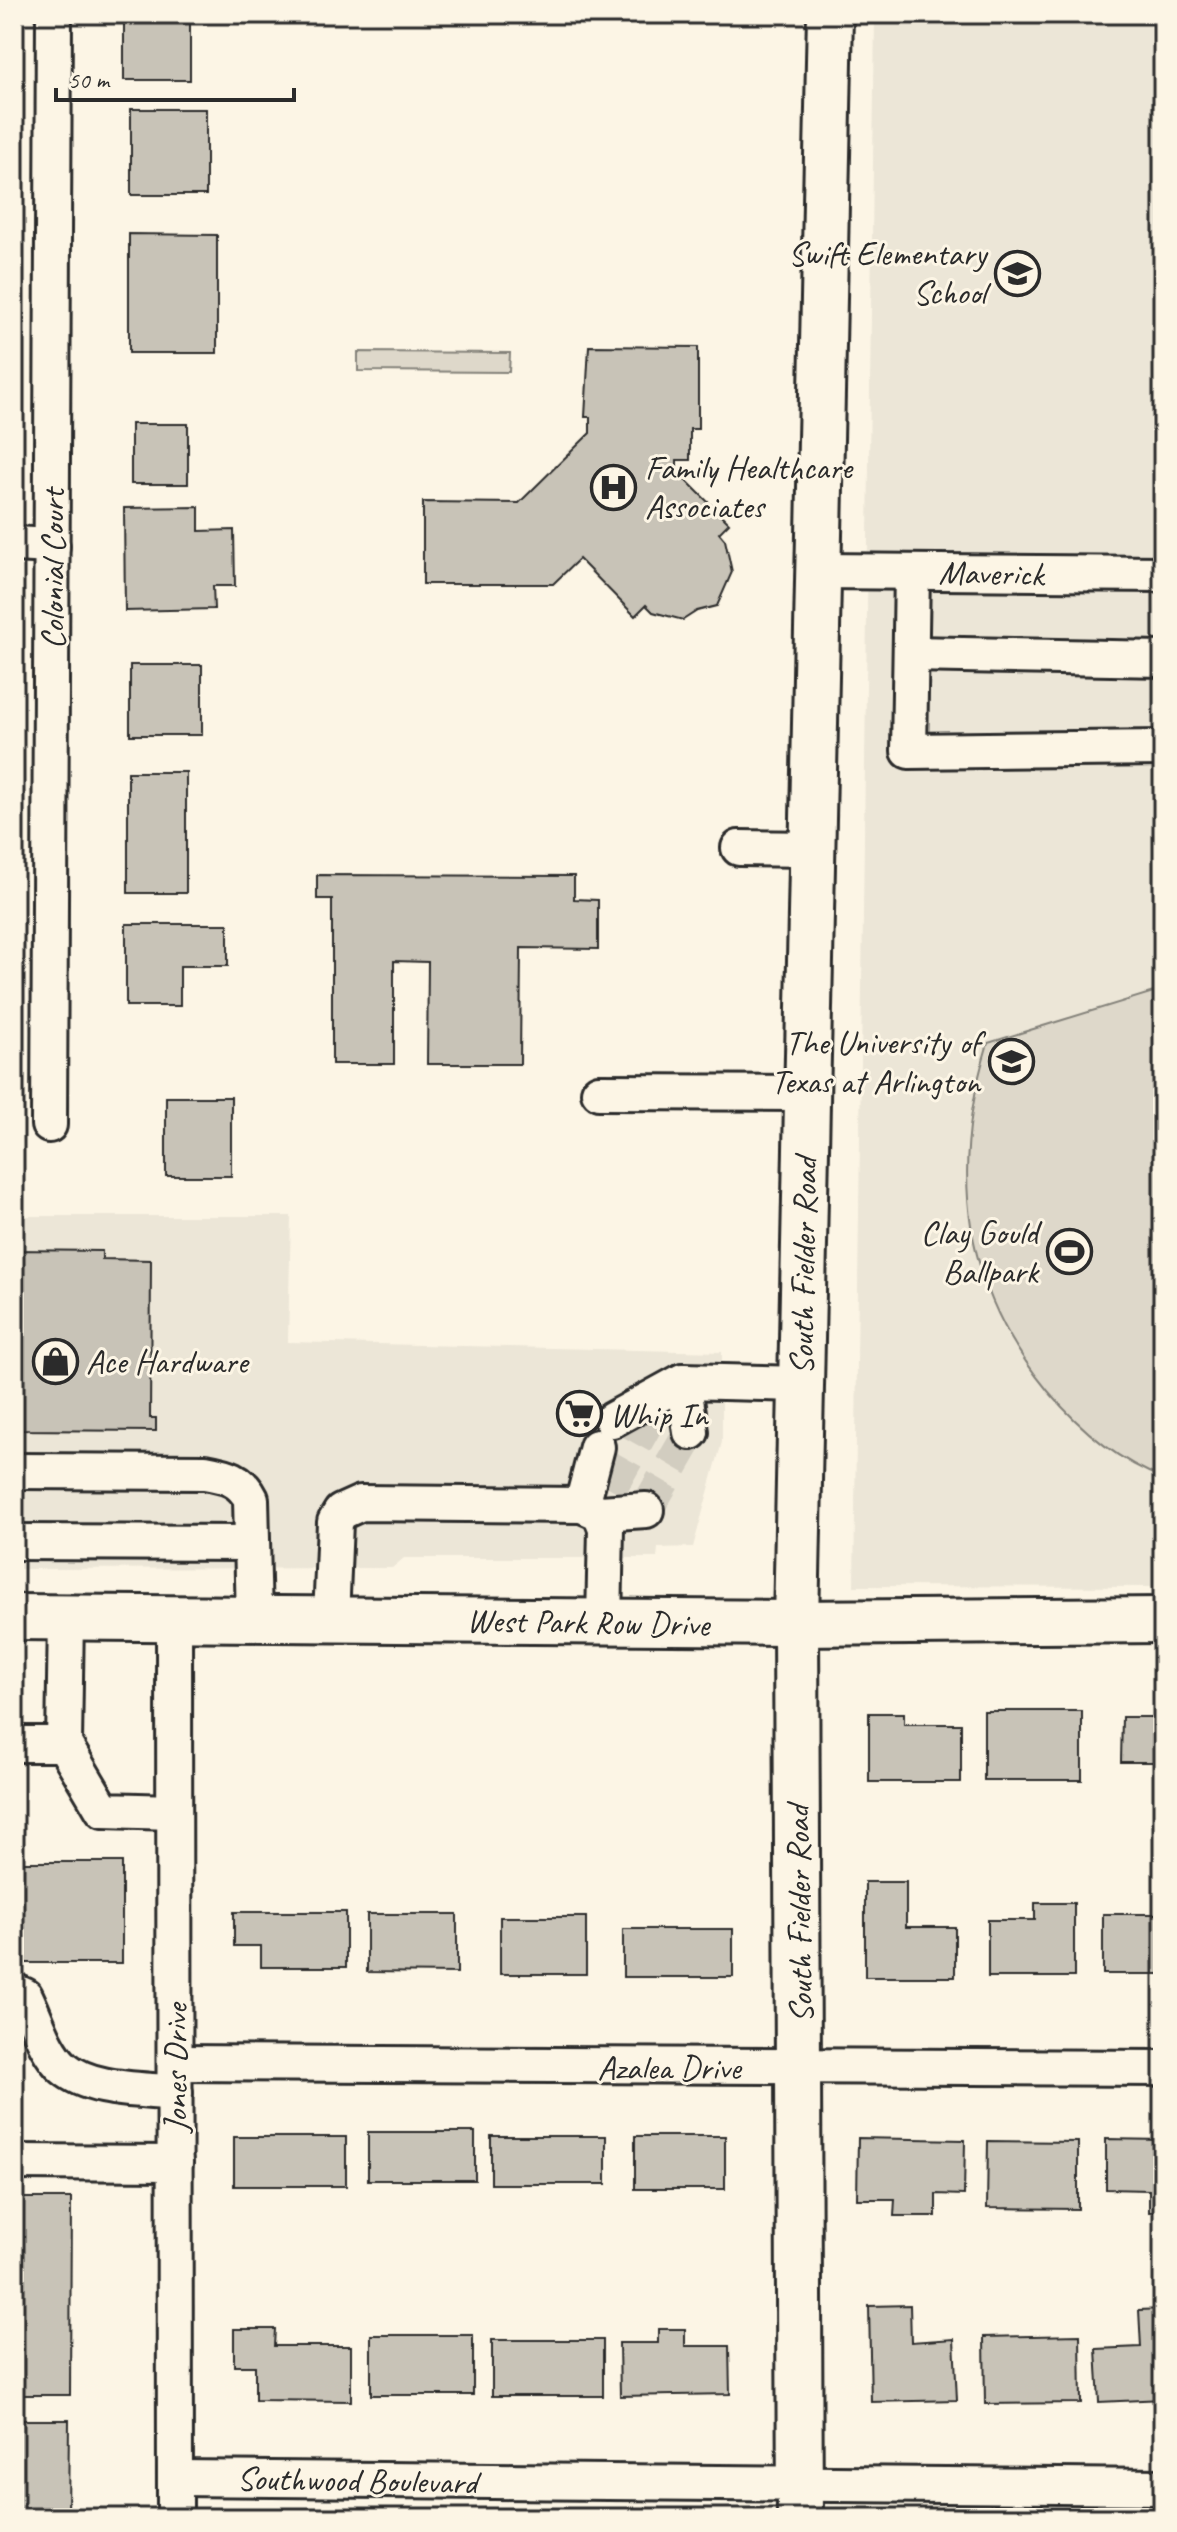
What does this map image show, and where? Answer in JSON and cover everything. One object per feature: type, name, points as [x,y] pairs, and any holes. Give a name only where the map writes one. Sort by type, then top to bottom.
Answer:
[{"type":"main road","name":"South Fielder Road","points":[[800,2501],[796,1623],[830,14]]},
{"type":"main road","name":"West Park Row Drive","points":[[14,1617],[796,1623],[1163,1620]]},
{"type":"street","name":"Colonial Court","points":[[49,1125],[54,14]]},
{"type":"street","points":[[14,544],[52,546]]},
{"type":"street","name":"Maverick","points":[[820,571],[1163,574]]},
{"type":"street","points":[[912,572],[909,751],[1163,748]]},
{"type":"street","points":[[911,654],[1163,659]]},
{"type":"street","points":[[739,848],[814,849]]},
{"type":"street","points":[[599,1092],[806,1093]]},
{"type":"street","points":[[672,1422],[683,1381]]},
{"type":"street","points":[[604,1622],[606,1528],[613,1503],[605,1434],[683,1381],[800,1384]]},
{"type":"street","points":[[14,1471],[205,1472],[230,1477],[244,1486],[251,1499],[254,1619]]},
{"type":"street","points":[[331,1619],[335,1522],[341,1512],[361,1503],[613,1503]]},
{"type":"street","points":[[14,1542],[252,1543]]},
{"type":"street","points":[[66,1617],[64,1744],[103,1810],[174,1812]]},
{"type":"street","name":"Jones Drive","points":[[174,1618],[175,2518]]},
{"type":"street","points":[[14,1744],[64,1744]]},
{"type":"street","name":"Azalea Drive","points":[[14,1991],[25,1996],[46,2042],[64,2068],[92,2082],[800,2068],[1163,2068]]},
{"type":"street","points":[[14,2162],[175,2163]]},
{"type":"street","name":"Southwood Boulevard","points":[[175,2478],[800,2501],[1163,2487]]},
{"type":"shaded area","name":"The University of Texas at Arlington","points":[[875,14],[1163,14],[1163,1587],[854,1586]]},
{"type":"shaded area","points":[[358,352],[510,353],[509,372],[358,371]]},
{"type":"shaded area","name":"Clay Gould Ballpark","points":[[1163,989],[1163,1478],[1115,1453],[1086,1430],[1048,1391],[1019,1351],[997,1311],[981,1269],[971,1226],[967,1182],[976,1090],[988,1043]]},
{"type":"shaded area","points":[[14,1216],[291,1216],[288,1342],[722,1352],[722,1442],[693,1547],[658,1548],[657,1558],[404,1558],[392,1568],[14,1569]]},
{"type":"building","points":[[124,14],[190,14],[190,80],[124,80]]},
{"type":"building","points":[[131,109],[206,109],[206,195],[131,195]]},
{"type":"building","points":[[129,234],[217,235],[217,353],[129,353]]},
{"type":"building","name":"Family Healthcare Associates","points":[[589,346],[698,347],[698,429],[690,429],[690,460],[677,460],[677,471],[729,523],[719,533],[725,540],[732,572],[717,606],[697,611],[683,620],[653,612],[646,605],[635,616],[579,559],[553,584],[423,584],[423,502],[519,503],[590,433],[590,417],[585,417]]},
{"type":"building","points":[[131,424],[188,424],[188,484],[131,484]]},
{"type":"building","points":[[199,507],[199,531],[234,530],[235,586],[213,586],[214,609],[125,611],[124,508]]},
{"type":"building","points":[[130,665],[202,665],[202,735],[130,735]]},
{"type":"building","points":[[128,772],[186,772],[186,893],[128,893]]},
{"type":"building","points":[[317,875],[574,876],[574,899],[598,900],[598,949],[521,948],[520,1064],[427,1064],[428,962],[394,961],[394,1064],[332,1064],[332,899],[317,899]]},
{"type":"building","points":[[126,924],[228,924],[228,966],[180,966],[180,1006],[126,1006]]},
{"type":"building","points":[[166,1097],[231,1097],[231,1176],[166,1176]]},
{"type":"building","points":[[14,1250],[102,1251],[102,1259],[151,1260],[150,1418],[156,1418],[156,1431],[14,1430]]},
{"type":"building","points":[[984,1711],[1082,1711],[1082,1780],[984,1780]]},
{"type":"building","points":[[869,1713],[904,1713],[904,1724],[961,1724],[961,1782],[869,1782]]},
{"type":"building","points":[[1122,1717],[1163,1717],[1163,1802],[1156,1802],[1156,1762],[1121,1762]]},
{"type":"building","points":[[14,1862],[122,1862],[122,1963],[14,1963]]},
{"type":"building","points":[[865,1882],[906,1882],[906,1927],[955,1927],[955,1977],[865,1977]]},
{"type":"building","points":[[1035,1903],[1074,1903],[1074,1977],[988,1977],[988,1920],[1035,1920]]},
{"type":"building","points":[[234,1912],[346,1912],[346,1967],[261,1967],[261,1946],[234,1946]]},
{"type":"building","points":[[367,1914],[457,1914],[457,1973],[367,1972]]},
{"type":"building","points":[[1103,1914],[1163,1914],[1163,1974],[1103,1974]]},
{"type":"building","points":[[500,1917],[586,1917],[586,1974],[500,1974]]},
{"type":"building","points":[[623,1929],[733,1929],[733,1977],[623,1977]]},
{"type":"building","points":[[368,2132],[475,2132],[475,2180],[368,2180]]},
{"type":"building","points":[[491,2136],[606,2136],[606,2184],[491,2184]]},
{"type":"building","points":[[635,2136],[725,2136],[725,2189],[635,2189]]},
{"type":"building","points":[[234,2137],[346,2137],[346,2186],[234,2186]]},
{"type":"building","points":[[858,2138],[965,2140],[964,2195],[936,2194],[936,2216],[894,2216],[895,2199],[857,2199]]},
{"type":"building","points":[[1106,2139],[1163,2140],[1163,2212],[1149,2212],[1149,2190],[1106,2189]]},
{"type":"building","points":[[988,2141],[1078,2142],[1078,2209],[987,2208]]},
{"type":"building","points":[[14,2198],[71,2198],[70,2395],[14,2395]]},
{"type":"building","points":[[910,2305],[911,2342],[954,2339],[957,2400],[871,2402],[869,2306]]},
{"type":"building","points":[[1163,2309],[1163,2399],[1099,2402],[1096,2349],[1141,2347],[1139,2310]]},
{"type":"building","points":[[234,2329],[275,2329],[274,2346],[351,2346],[351,2401],[255,2400],[255,2366],[234,2366]]},
{"type":"building","points":[[658,2329],[685,2329],[685,2346],[729,2346],[730,2394],[620,2396],[619,2343],[658,2343]]},
{"type":"building","points":[[371,2335],[473,2335],[473,2395],[371,2395]]},
{"type":"building","points":[[1080,2335],[1081,2403],[985,2404],[984,2337]]},
{"type":"building","points":[[492,2340],[603,2340],[603,2396],[492,2396]]},
{"type":"building","points":[[14,2420],[69,2420],[68,2518],[14,2518]]},
{"type":"tunnel","points":[[610,1488],[653,1411]]},
{"type":"tunnel","points":[[646,1510],[691,1432]]},
{"type":"place","name":"Swift Elementary School","points":[[1017,273]]},
{"type":"place","name":"Family Healthcare Associates","points":[[614,487]]},
{"type":"place","name":"The University of Texas at Arlington","points":[[1011,1062]]},
{"type":"place","name":"Clay Gould Ballpark","points":[[1069,1252]]},
{"type":"place","name":"Ace Hardware","points":[[55,1361]]},
{"type":"place","name":"Whip In","points":[[579,1414]]}]
